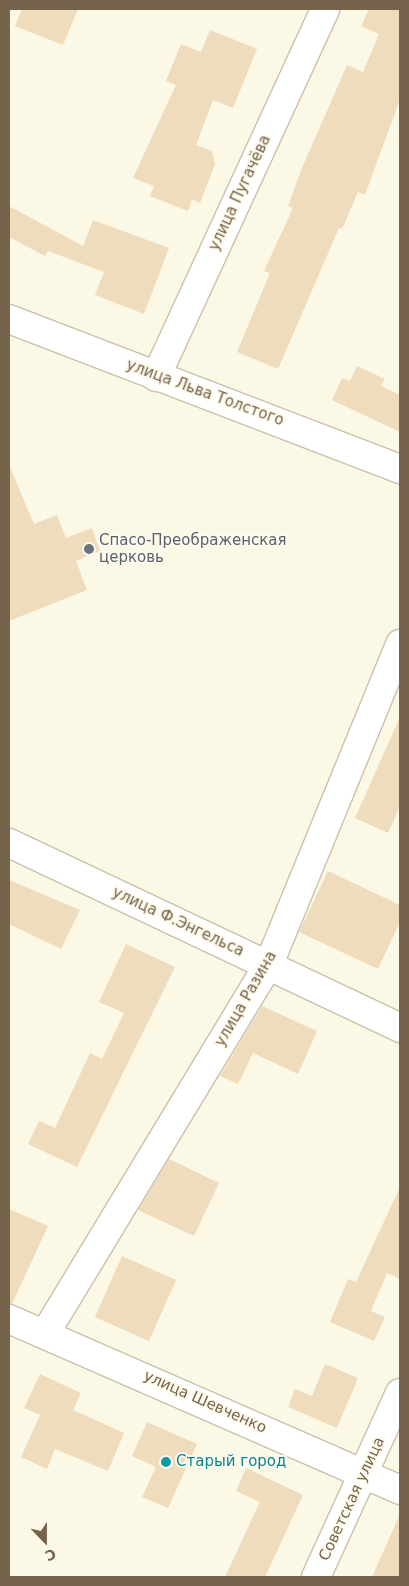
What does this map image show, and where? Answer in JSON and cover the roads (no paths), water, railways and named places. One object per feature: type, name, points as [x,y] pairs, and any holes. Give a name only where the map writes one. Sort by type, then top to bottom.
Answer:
[{"type":"street","name":"улица Пугачёва","points":[[156,377],[325,9]]},
{"type":"street","name":"улица Льва Толстого","points":[[9,319],[400,469]]},
{"type":"street","name":"улица Разина","points":[[46,1332],[269,964],[400,644]]},
{"type":"street","name":"улица Ф.Энгельса","points":[[9,843],[269,964],[400,1028]]},
{"type":"street","name":"улица Шевченко","points":[[9,1319],[46,1332],[400,1490]]},
{"type":"street","name":"Советская улица","points":[[316,1577],[400,1393]]},
{"type":"place","name":"Спасо-Преображенская церковь","points":[[89,549]]},
{"type":"place","name":"Старый город","points":[[166,1462]]}]
